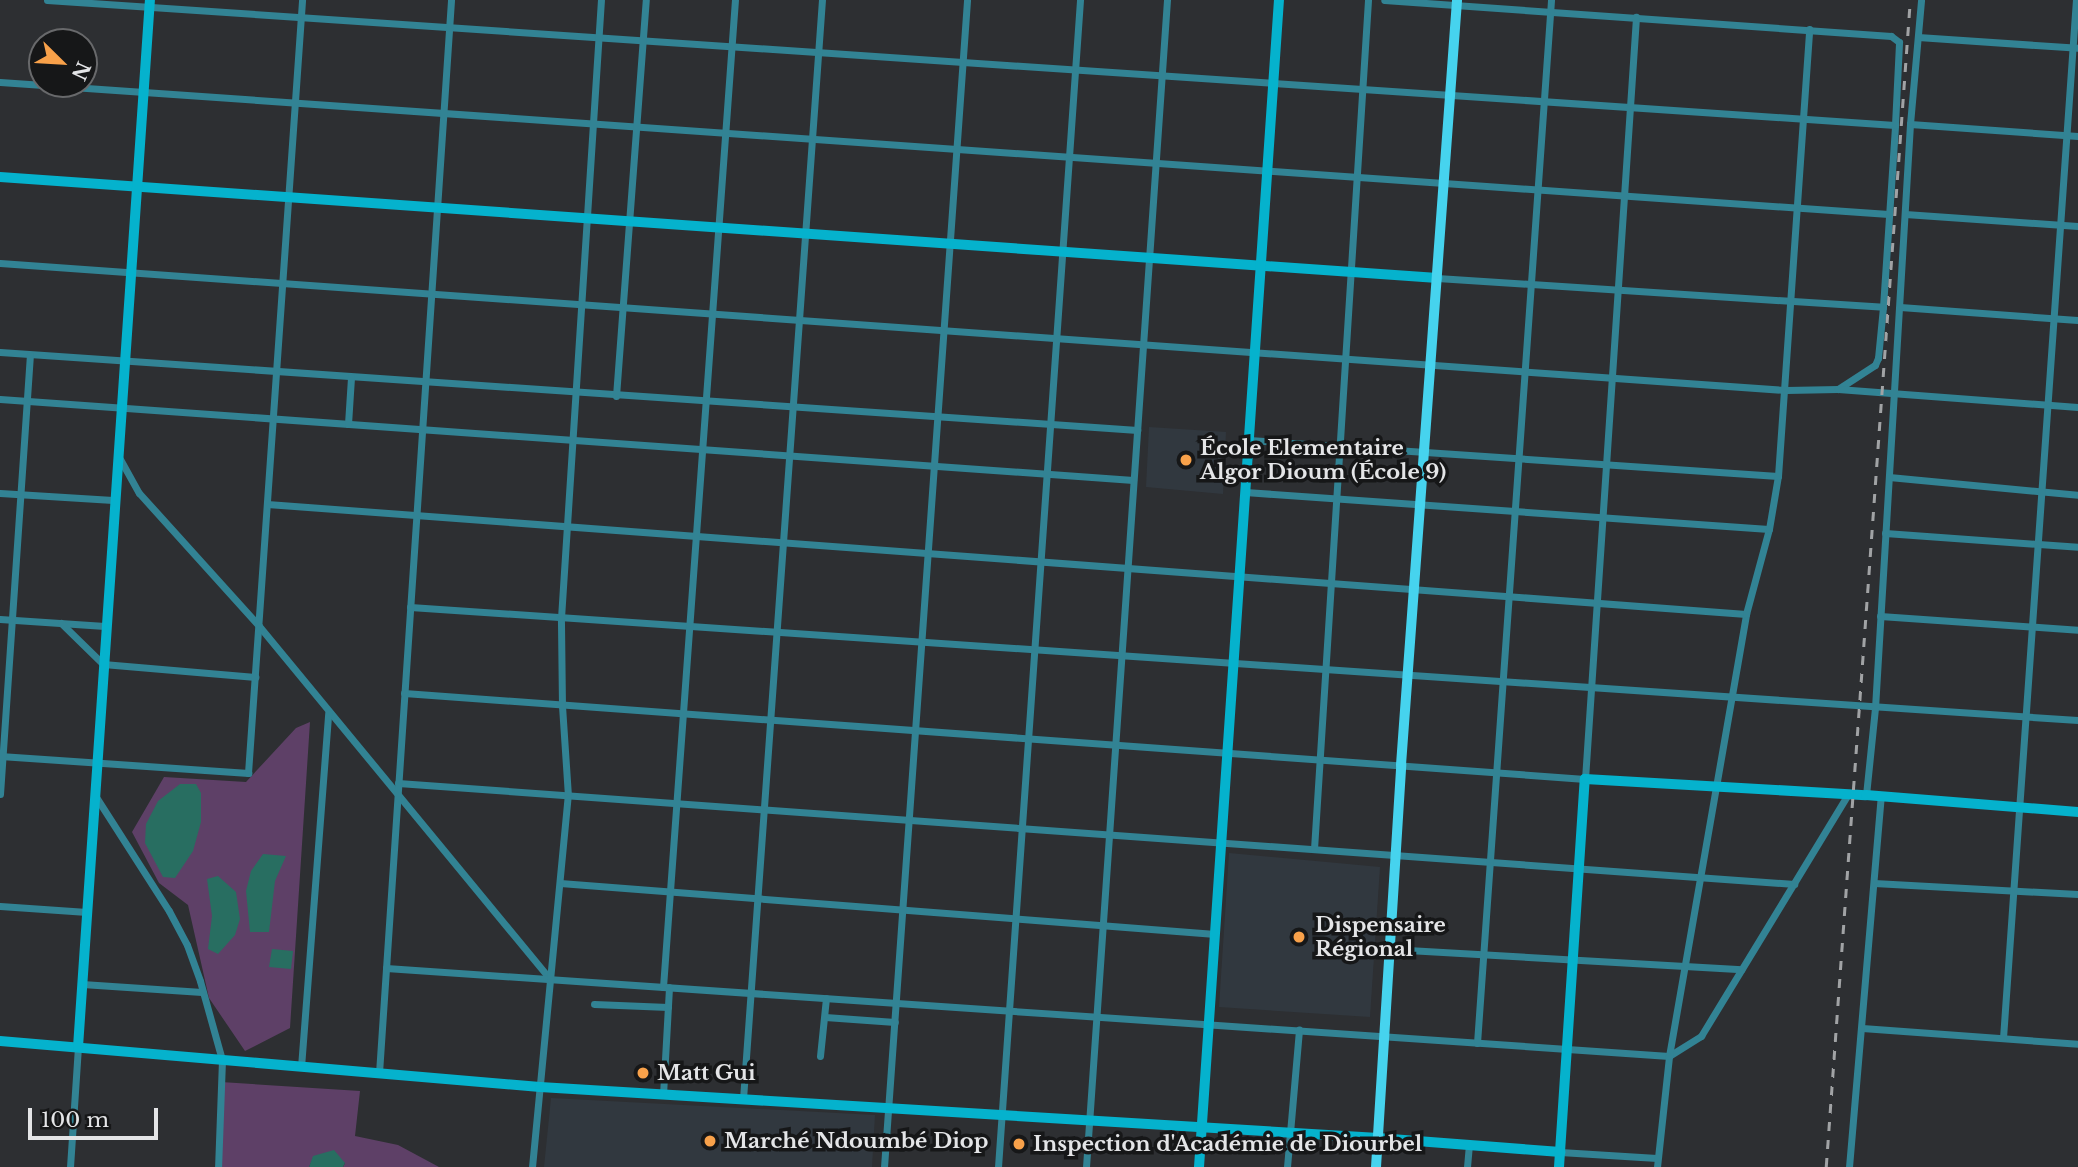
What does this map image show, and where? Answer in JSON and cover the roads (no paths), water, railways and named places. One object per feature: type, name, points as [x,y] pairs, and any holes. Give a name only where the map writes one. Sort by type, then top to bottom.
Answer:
[{"type":"main road","points":[[1376,1167],[1401,765],[1457,2]]},
{"type":"street","points":[[47,0],[149,4],[643,41],[1895,125]]},
{"type":"street","points":[[1,756],[248,774],[302,0]]},
{"type":"street","points":[[379,1073],[451,0]]},
{"type":"street","points":[[532,1167],[568,796],[562,706],[561,618],[601,0]]},
{"type":"street","points":[[616,396],[646,0]]},
{"type":"street","points":[[663,1095],[670,894],[735,0]]},
{"type":"street","points":[[743,1099],[822,0]]},
{"type":"street","points":[[884,1167],[967,0]]},
{"type":"street","points":[[998,1167],[1080,0]]},
{"type":"street","points":[[1086,1167],[1167,0]]},
{"type":"street","points":[[1199,1167],[1279,0]]},
{"type":"street","points":[[1314,849],[1368,0]]},
{"type":"street","points":[[1384,0],[1457,2],[1885,34],[1899,42],[1878,358],[1875,365],[1838,389]]},
{"type":"street","points":[[1477,1042],[1551,0]]},
{"type":"street","points":[[386,968],[1669,1056],[1701,1036],[1794,884],[1856,794],[1875,708],[1910,124],[1922,0]]},
{"type":"street","points":[[2003,1038],[2060,224],[2075,48],[2076,0]]},
{"type":"street","points":[[71,1167],[116,452],[149,4]]},
{"type":"street","points":[[1559,1167],[1636,17]]},
{"type":"street","points":[[1657,1167],[1669,1056],[1746,614],[1769,529],[1777,476],[1786,390],[1809,29]]},
{"type":"street","points":[[1918,37],[2075,48]]},
{"type":"street","points":[[0,82],[1797,210],[1888,214]]},
{"type":"street","points":[[1910,124],[2078,136]]},
{"type":"street","points":[[0,177],[1883,307]]},
{"type":"street","points":[[1905,214],[2078,226]]},
{"type":"street","points":[[0,263],[1525,372],[1786,390],[1838,389],[2078,407]]},
{"type":"street","points":[[1900,307],[2078,320]]},
{"type":"street","points":[[0,352],[793,409],[1137,430]]},
{"type":"street","points":[[0,794],[29,402],[30,355]]},
{"type":"street","points":[[348,424],[351,377]]},
{"type":"street","points":[[0,399],[1133,480]]},
{"type":"street","points":[[1249,440],[1777,476]]},
{"type":"street","points":[[116,452],[139,493],[259,626],[550,979]]},
{"type":"street","points":[[1889,477],[2078,495]]},
{"type":"street","points":[[1245,492],[1769,529]]},
{"type":"street","points":[[0,493],[113,500]]},
{"type":"street","points":[[267,504],[1746,614]]},
{"type":"street","points":[[1885,533],[2078,547]]},
{"type":"street","points":[[410,607],[1732,699],[2078,720]]},
{"type":"street","points":[[1880,616],[2078,630]]},
{"type":"street","points":[[0,619],[105,626]]},
{"type":"street","points":[[61,623],[103,664],[255,677]]},
{"type":"street","points":[[404,692],[562,706],[1585,779],[1856,794],[2078,812]]},
{"type":"street","points":[[301,1067],[328,713]]},
{"type":"street","points":[[398,783],[1794,884]]},
{"type":"street","points":[[96,796],[169,911],[187,945],[222,1060],[218,1167]]},
{"type":"street","points":[[1849,1167],[1881,796]]},
{"type":"street","points":[[560,883],[670,894],[1215,934]]},
{"type":"street","points":[[1874,883],[2013,893],[2078,894]]},
{"type":"street","points":[[0,906],[87,912]]},
{"type":"street","points":[[1390,949],[1741,970]]},
{"type":"street","points":[[82,984],[202,992]]},
{"type":"street","points":[[820,1056],[826,998]]},
{"type":"street","points":[[594,1003],[668,1007]]},
{"type":"street","points":[[825,1017],[895,1022]]},
{"type":"street","points":[[1862,1028],[2078,1044]]},
{"type":"street","points":[[1287,1167],[1299,1030]]},
{"type":"street","points":[[0,1041],[540,1087],[1290,1132],[1657,1158]]},
{"type":"street","points":[[1467,1167],[1469,1145]]},
{"type":"railway","points":[[1826,1167],[1910,0]]},
{"type":"place","name":"École Elementaire Algor Dioum (École 9)","points":[[1186,460]]},
{"type":"place","name":"Dispensaire Régional","points":[[1299,937]]},
{"type":"place","name":"Matt Gui","points":[[643,1073]]},
{"type":"place","name":"Marché Ndoumbé Diop","points":[[710,1141]]},
{"type":"place","name":"Inspection d'Académie de Diourbel","points":[[1019,1144]]}]
